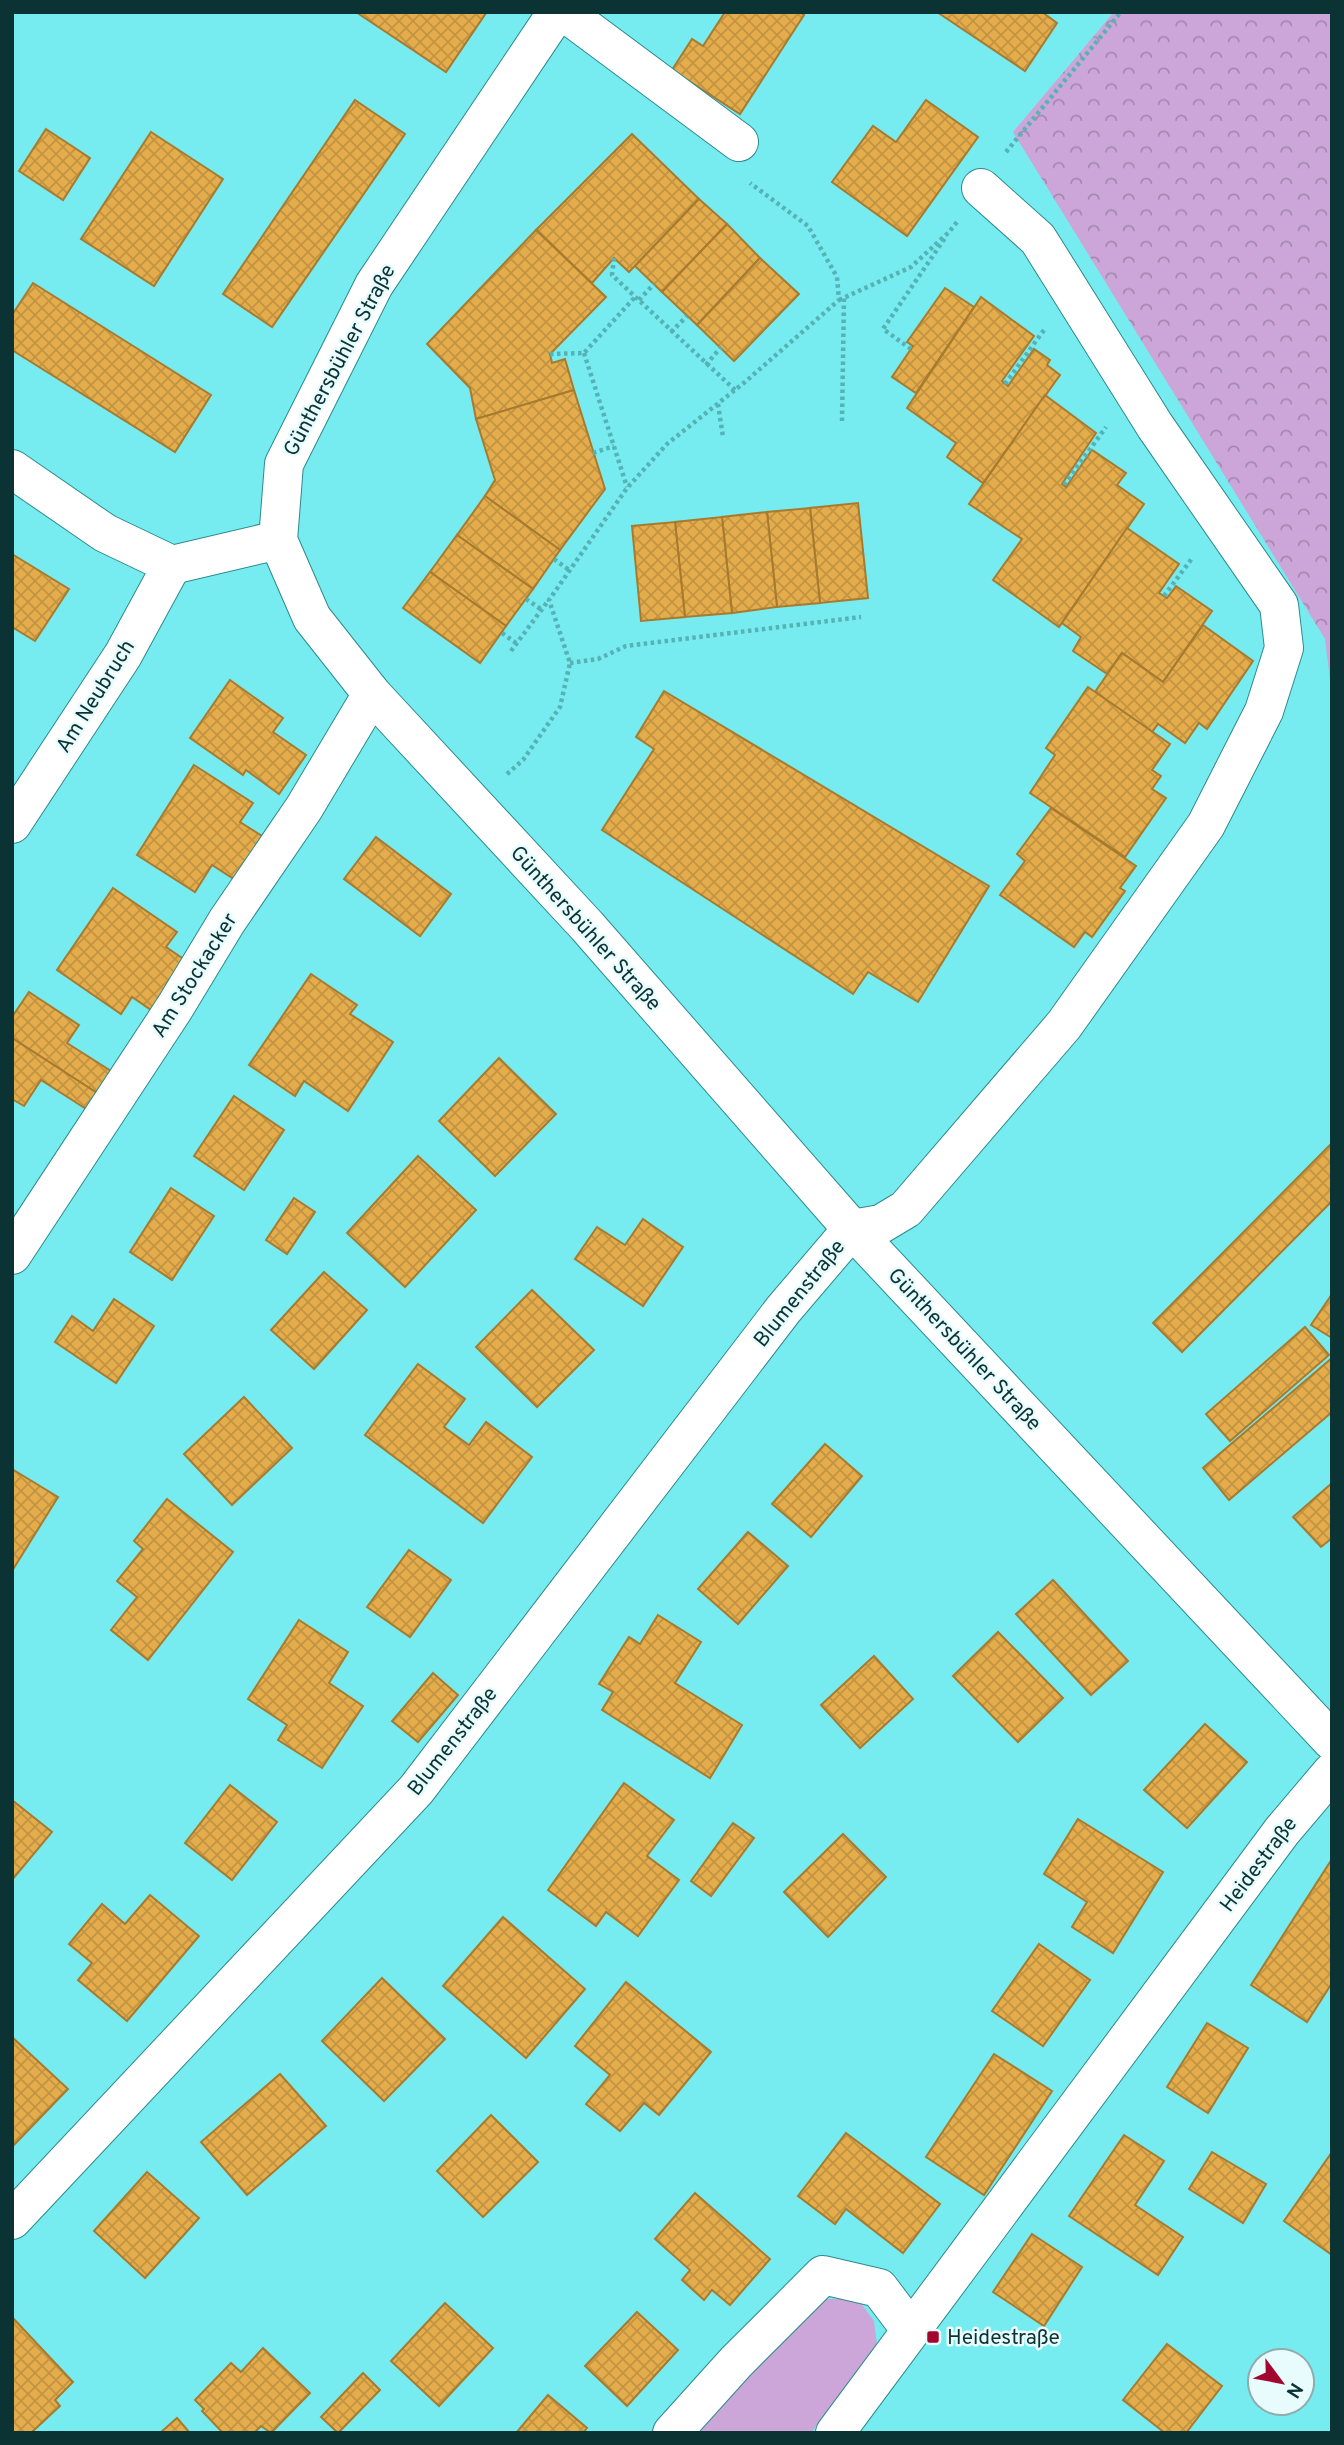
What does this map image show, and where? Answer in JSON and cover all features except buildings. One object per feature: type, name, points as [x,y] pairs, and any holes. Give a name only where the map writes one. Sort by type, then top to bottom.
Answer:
[{"type":"street","name":"Günthersbühler Straße","points":[[557,12],[374,285],[284,464],[278,540],[312,618],[372,694],[587,926],[852,1229],[1332,1741]]},
{"type":"street","points":[[564,12],[741,160]]},
{"type":"street","points":[[852,1229],[881,1223],[906,1209],[1064,1025],[1206,825],[1265,711],[1284,648],[1279,605],[1155,426],[1038,239],[981,188]]},
{"type":"street","points":[[12,469],[105,533],[172,565],[278,540]]},
{"type":"street","name":"Am Neubruch","points":[[12,824],[123,655],[172,565]]},
{"type":"street","name":"Am Stockacker","points":[[12,1255],[175,1007],[227,921],[304,808],[372,694]]},
{"type":"street","name":"Blumenstraße","points":[[12,2220],[416,1790],[783,1310],[852,1229]]},
{"type":"street","name":"Heidestraße","points":[[835,2433],[1282,1831],[1332,1772]]},
{"type":"street","points":[[672,2433],[736,2362],[823,2275],[879,2288],[911,2329]]},
{"type":"path","points":[[911,349],[884,328],[1017,138],[1122,12]]},
{"type":"path","points":[[741,160],[808,226],[837,276],[842,298],[842,421]]},
{"type":"path","points":[[511,651],[628,488],[667,444],[842,298],[911,267],[950,232]]},
{"type":"path","points":[[614,258],[612,275],[735,390]]},
{"type":"path","points":[[550,354],[584,352],[654,284]]},
{"type":"path","points":[[1005,384],[1072,293]]},
{"type":"path","points":[[671,332],[687,316]]},
{"type":"path","points":[[706,365],[721,347]]},
{"type":"path","points":[[584,352],[628,488]]},
{"type":"path","points":[[1065,485],[1133,390]]},
{"type":"path","points":[[718,403],[723,437]]},
{"type":"path","points":[[593,453],[614,446]]},
{"type":"path","points":[[554,559],[569,570]]},
{"type":"path","points":[[526,599],[542,610]]},
{"type":"path","points":[[474,804],[523,760],[560,707],[570,663],[549,600]]},
{"type":"path","points":[[570,663],[598,659],[626,646],[861,617]]},
{"type":"path","points":[[502,633],[516,643]]},
{"type":"green space","points":[[1114,12],[1332,12],[1332,696],[1325,639],[1013,132]]},
{"type":"green space","points":[[814,2299],[858,2299],[874,2321],[877,2345],[811,2433],[696,2433]]},
{"type":"place","name":"Heidestraße","points":[[933,2337]]}]
